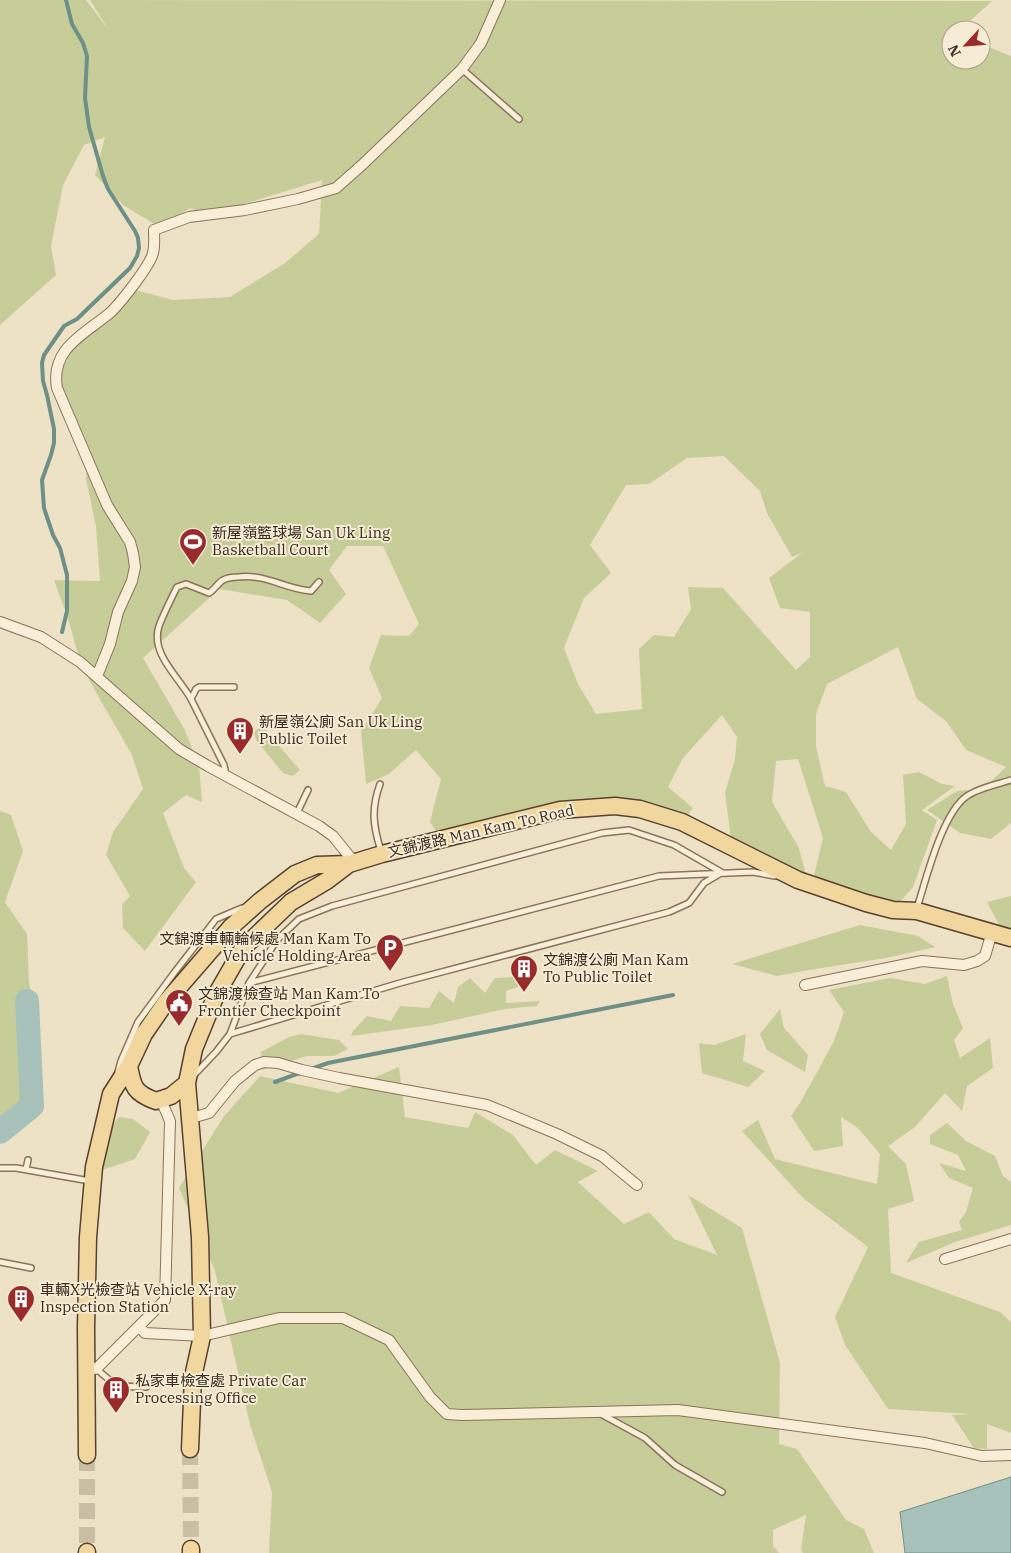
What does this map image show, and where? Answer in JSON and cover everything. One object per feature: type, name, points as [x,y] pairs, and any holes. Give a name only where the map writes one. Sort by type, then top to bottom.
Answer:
[{"type":"main road","name":"文錦渡路 Man Kam To Road","points":[[87,1455],[91,1364],[88,1237],[94,1167],[111,1094],[129,1066],[144,1034],[166,1002],[231,927],[260,901],[295,874],[317,865],[351,863],[560,810],[615,806],[640,809],[682,822],[798,880],[866,903],[893,910],[917,911],[1011,938]]},
{"type":"main road","name":"文錦渡路 Man Kam To Road","points":[[190,1449],[193,1377],[202,1336],[200,1237],[187,1083],[194,1049],[212,1004],[243,948],[291,902],[328,880],[351,863]]},
{"type":"main road","points":[[129,1066],[133,1085],[142,1096],[156,1102],[171,1096],[187,1083]]},
{"type":"street","points":[[97,676],[110,644],[118,612],[132,581],[135,567],[130,542],[107,505],[57,388],[56,370],[65,350],[73,341],[112,310],[148,265],[153,254],[154,230],[189,217],[246,210],[298,199],[336,188],[462,69],[481,43],[500,0]]},
{"type":"street","points":[[0,622],[41,637],[65,652],[97,676],[179,749],[319,826],[333,836],[351,863]]},
{"type":"street","points":[[805,985],[922,961],[964,965],[985,956],[992,932]]},
{"type":"street","points":[[189,1111],[195,1116],[209,1113],[235,1081],[255,1066],[264,1062],[278,1063],[338,1078],[487,1105],[557,1134],[602,1156],[637,1185]]},
{"type":"street","points":[[91,1364],[139,1326],[165,1300],[170,1121],[161,1100]]},
{"type":"street","points":[[945,1259],[1011,1239]]},
{"type":"street","points":[[139,1326],[145,1333],[202,1336],[279,1318],[343,1318],[389,1340],[430,1397],[446,1414],[678,1410],[925,1443],[982,1456],[1011,1455]]},
{"type":"lane","points":[[462,69],[520,119]]},
{"type":"lane","points":[[226,776],[224,765],[191,698],[164,659],[158,646],[158,628],[177,587],[186,584],[209,593],[222,580],[245,576],[262,578],[300,590],[311,591],[319,582]]},
{"type":"lane","points":[[191,698],[199,687],[234,687]]},
{"type":"lane","points":[[917,911],[936,849],[951,814],[966,796],[1011,780]]},
{"type":"lane","points":[[380,784],[375,797],[373,816],[375,834],[382,854]]},
{"type":"lane","points":[[297,813],[308,790]]},
{"type":"lane","points":[[187,1083],[230,1034],[249,983],[277,940],[299,919],[332,906],[602,833],[629,830],[674,845],[721,872]]},
{"type":"lane","points":[[230,1034],[400,983],[669,912],[689,903],[704,883],[721,872]]},
{"type":"lane","points":[[249,983],[659,876],[753,872],[798,880]]},
{"type":"lane","name":"文錦渡路 Man Kam To Road","points":[[111,1094],[121,1061],[138,1022],[174,973],[216,919],[260,901]]},
{"type":"lane","points":[[26,1169],[28,1160]]},
{"type":"lane","points":[[0,1168],[26,1169],[93,1181]]},
{"type":"lane","points":[[0,1262],[31,1268]]},
{"type":"lane","points":[[91,1364],[108,1381],[116,1385],[123,1387],[146,1387]]},
{"type":"lane","points":[[596,1412],[645,1438],[675,1466],[722,1492]]},
{"type":"green space","points":[[0,0],[86,0],[108,29],[90,0],[992,1],[971,20],[941,20],[941,70],[991,70],[991,48],[1011,56],[1011,823],[991,839],[960,833],[927,810],[957,791],[983,789],[1006,767],[966,750],[946,721],[917,699],[898,647],[827,684],[816,714],[816,746],[825,786],[846,792],[871,832],[891,850],[906,824],[903,775],[919,772],[942,784],[955,786],[922,810],[937,820],[913,887],[893,910],[811,888],[823,838],[798,759],[776,761],[772,802],[799,848],[807,879],[731,840],[725,792],[735,759],[737,737],[722,715],[683,758],[668,787],[693,808],[686,818],[616,799],[439,836],[430,822],[441,779],[416,750],[389,774],[366,784],[361,731],[382,698],[369,668],[381,635],[409,636],[419,624],[383,546],[347,546],[329,570],[346,594],[320,623],[287,600],[219,589],[143,658],[185,730],[199,766],[202,802],[186,795],[163,813],[184,868],[196,882],[145,951],[123,928],[122,905],[130,896],[106,855],[113,832],[143,789],[132,755],[80,662],[69,622],[54,580],[100,581],[96,527],[86,479],[87,466],[59,398],[58,361],[131,289],[173,300],[230,297],[285,263],[319,234],[322,180],[208,215],[190,208],[161,228],[123,205],[95,175],[105,137],[84,145],[63,185],[51,246],[56,275],[0,325]],"holes":[[[724,456],[760,491],[767,513],[792,557],[802,553],[769,578],[780,608],[810,612],[810,657],[796,670],[723,588],[688,587],[691,609],[674,637],[654,635],[639,649],[642,709],[596,714],[578,684],[564,648],[584,598],[611,573],[590,545],[626,485],[649,484],[687,458]]]},
{"type":"green space","points":[[262,726],[300,770],[293,776],[283,773],[256,740],[254,732]]},
{"type":"green space","points":[[0,811],[11,815],[23,851],[5,902],[27,934],[29,982],[40,1043],[33,1069],[41,1087],[39,1105],[0,1137]]},
{"type":"green space","points":[[1011,896],[1011,938],[1005,936],[987,902]]},
{"type":"green space","points":[[860,925],[918,936],[935,947],[886,958],[777,976],[732,964]]},
{"type":"green space","points":[[536,976],[530,983],[506,991],[506,1003],[540,1001],[537,1006],[505,1009],[432,1025],[351,1036],[353,1031],[367,1016],[391,1021],[400,1006],[429,1008],[439,991],[454,1003],[458,987],[470,978],[485,993],[495,978]]},
{"type":"green space","points":[[947,976],[953,1004],[963,1028],[954,1040],[960,1058],[990,1038],[993,1068],[967,1086],[962,1111],[945,1093],[915,1127],[888,1146],[906,1164],[914,1201],[888,1209],[891,1273],[1000,1312],[1011,1322],[1011,1433],[987,1424],[987,1449],[974,1448],[952,1415],[971,1414],[888,1409],[845,1345],[835,1317],[868,1247],[803,1198],[742,1131],[758,1120],[775,1159],[877,1184],[880,1154],[858,1128],[841,1117],[843,1146],[814,1151],[791,1116],[834,1041],[844,1012],[829,990],[890,978],[925,984]]},
{"type":"green space","points":[[780,1009],[784,1028],[808,1055],[805,1072],[767,1050],[760,1034]]},
{"type":"green space","points":[[301,1034],[339,1040],[348,1049],[334,1056],[307,1056],[262,1070],[261,1052],[289,1037]]},
{"type":"green space","points":[[746,1034],[743,1061],[765,1071],[748,1087],[702,1073],[699,1043],[714,1045]]},
{"type":"green space","points":[[399,1067],[405,1117],[468,1128],[475,1112],[513,1135],[536,1165],[555,1150],[598,1171],[578,1182],[624,1224],[649,1212],[674,1239],[717,1255],[688,1195],[742,1228],[780,1363],[779,1444],[797,1449],[846,1520],[864,1529],[874,1553],[803,1553],[801,1550],[806,1515],[773,1530],[773,1546],[779,1553],[269,1553],[272,1492],[250,1425],[215,1271],[179,1188],[224,1116],[260,1076],[338,1093]]},
{"type":"green space","points":[[119,1117],[133,1119],[150,1132],[135,1159],[102,1170],[106,1142],[111,1129]]},
{"type":"green space","points":[[947,1123],[966,1141],[995,1156],[1003,1176],[1011,1182],[1011,1225],[955,1242],[906,1263],[919,1242],[962,1230],[959,1222],[966,1212],[973,1188],[949,1178],[939,1163],[966,1171],[958,1155],[930,1144],[930,1135]]},
{"type":"water","points":[[1011,1477],[1011,1553],[905,1553],[900,1512]]},
{"type":"waterway","points":[[62,632],[67,611],[67,575],[60,548],[53,535],[44,508],[42,480],[54,443],[54,429],[43,381],[42,363],[44,355],[64,326],[77,319],[130,268],[139,248],[135,231],[108,189],[103,176],[89,127],[85,98],[87,56],[83,43],[72,24],[66,0]]},
{"type":"waterway","points":[[311,1069],[328,1063],[673,995]]},
{"type":"waterway","points":[[0,1132],[32,1106],[27,1001]]},
{"type":"waterway","points":[[275,1082],[302,1072]]},
{"type":"tunnel","points":[[190,1449],[191,1549]]},
{"type":"tunnel","points":[[87,1455],[87,1552]]},
{"type":"place","name":"新屋嶺籃球場 San Uk Ling Basketball Court","points":[[193,566]]},
{"type":"place","name":"新屋嶺公廁 San Uk Ling Public Toilet","points":[[240,755]]},
{"type":"place","name":"文錦渡車輛輪候處 Man Kam To Vehicle Holding Area","points":[[390,972]]},
{"type":"place","name":"文錦渡公廁 Man Kam To Public Toilet","points":[[524,993]]},
{"type":"place","name":"文錦渡檢查站 Man Kam To Frontier Checkpoint","points":[[179,1027]]},
{"type":"place","name":"車輛X光檢查站 Vehicle X-ray Inspection Station","points":[[21,1323]]},
{"type":"place","name":"私家車檢查處 Private Car Processing Office","points":[[116,1414]]}]
